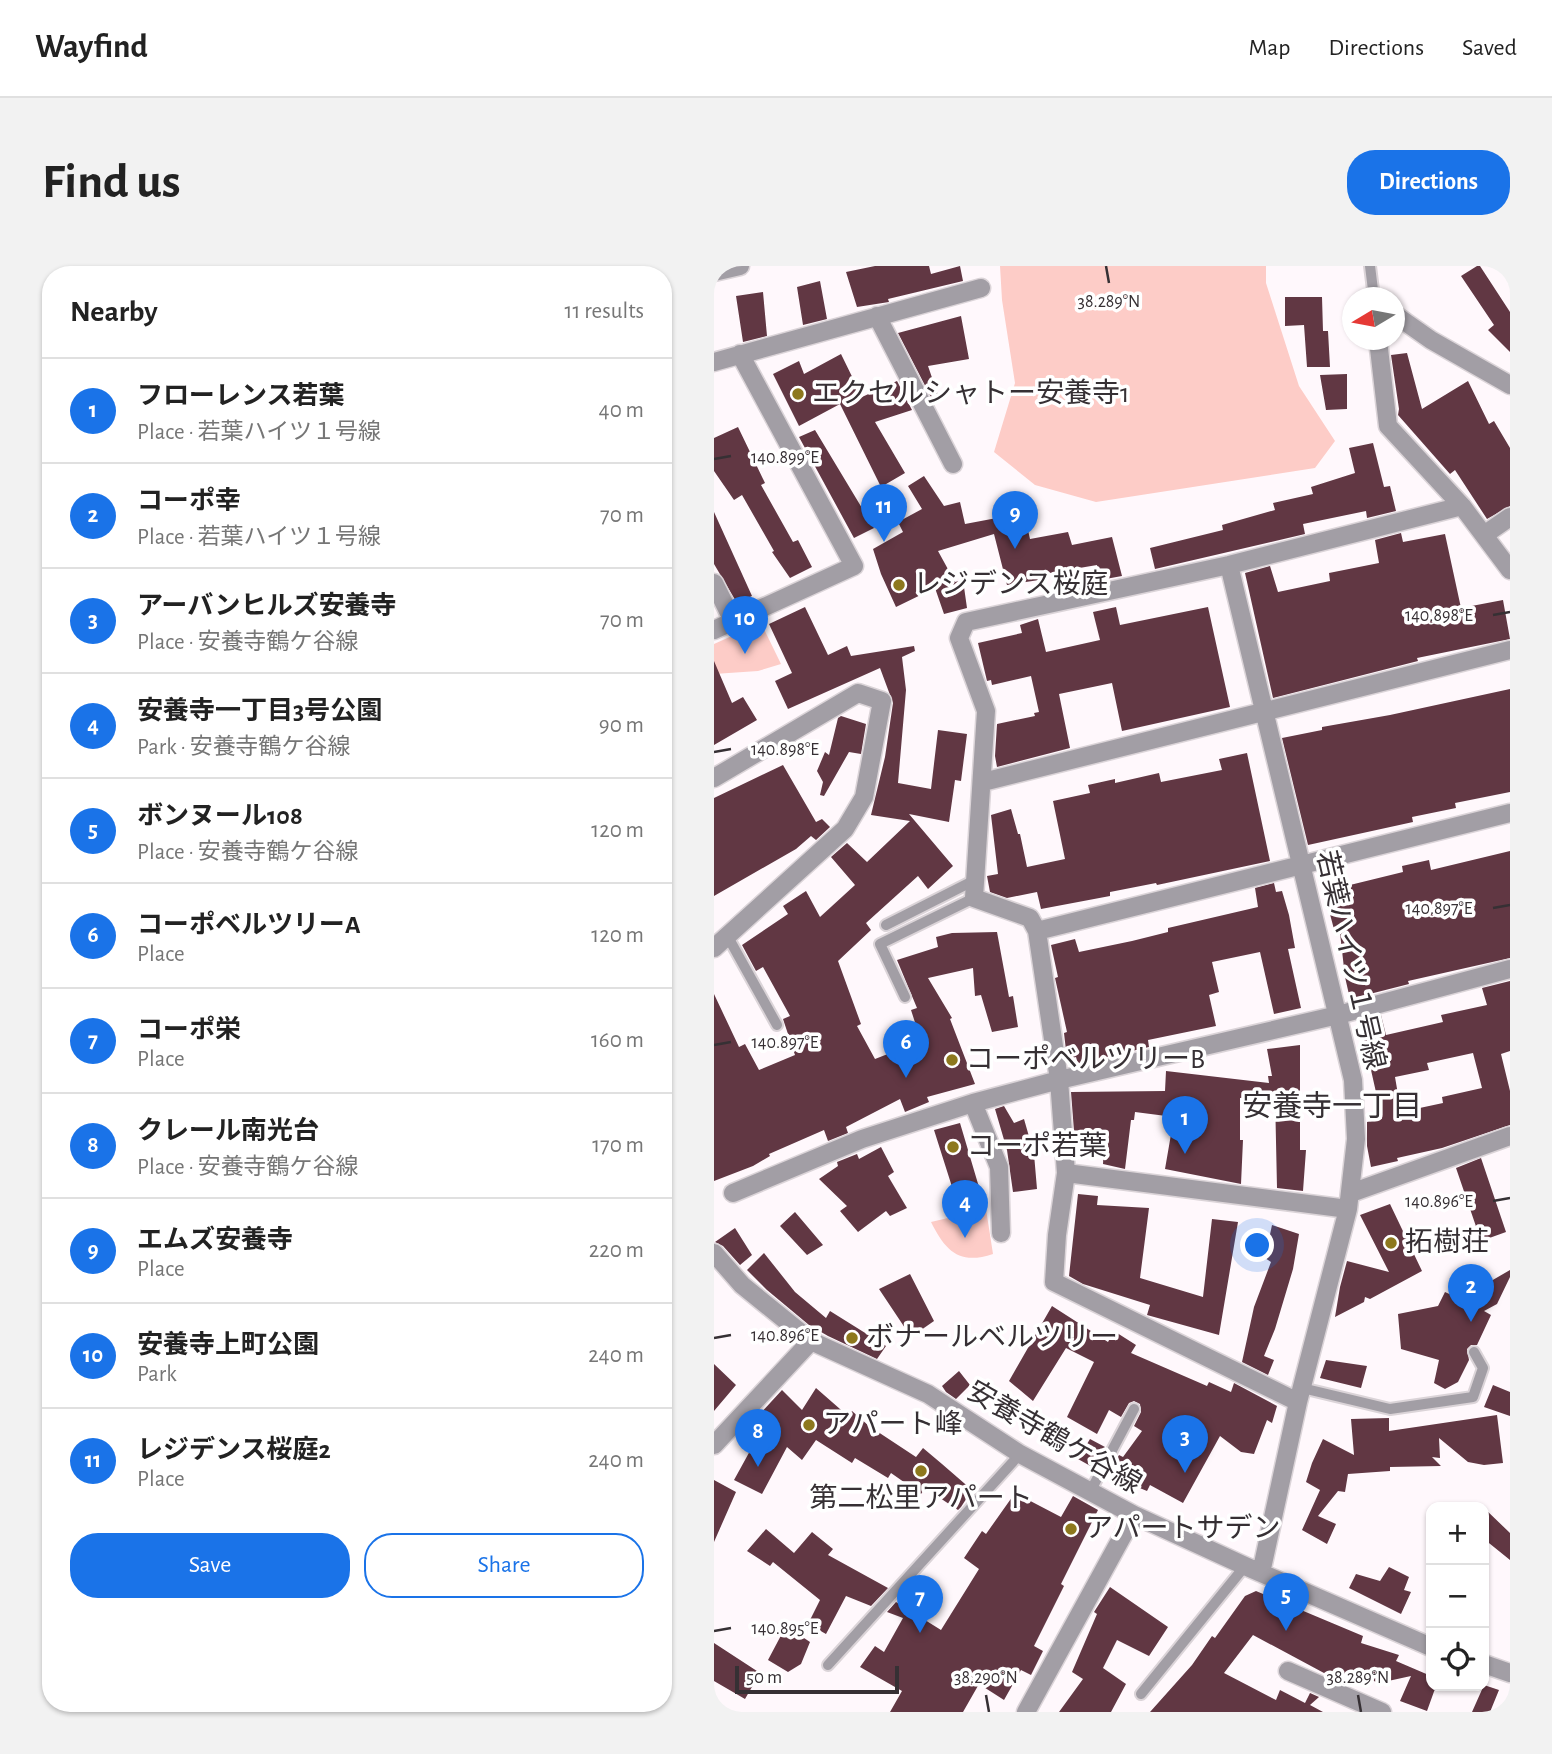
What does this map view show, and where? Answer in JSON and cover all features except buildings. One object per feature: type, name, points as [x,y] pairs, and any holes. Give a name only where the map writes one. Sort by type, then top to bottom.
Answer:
[{"type":"street","points":[[714,272],[740,266]]},
{"type":"street","points":[[714,362],[981,288]]},
{"type":"street","points":[[877,316],[953,464]]},
{"type":"street","points":[[1405,321],[1431,340],[1510,385]]},
{"type":"street","points":[[1379,350],[1388,426],[1462,506],[1510,570]]},
{"type":"street","points":[[714,630],[854,566],[740,354]]},
{"type":"street","points":[[1300,1395],[1054,1282],[1057,1235],[1066,1173],[1059,1080],[1037,930],[1030,918],[975,889],[986,711],[959,638],[966,622],[1229,565],[1462,506]]},
{"type":"street","points":[[1484,535],[1510,517]]},
{"type":"street","name":"若葉ハイツ１号線","points":[[1229,565],[1353,1080],[1356,1139],[1350,1201],[1253,1570]]},
{"type":"street","points":[[714,583],[733,621]]},
{"type":"street","points":[[983,782],[1510,650]]},
{"type":"street","points":[[714,778],[858,693],[883,701],[864,797],[845,829],[721,942]]},
{"type":"street","points":[[1037,930],[1510,813]]},
{"type":"street","points":[[733,1193],[862,1139],[974,1103],[1059,1080],[1338,1015],[1510,969]]},
{"type":"street","points":[[974,1103],[999,1167],[1001,1233]]},
{"type":"street","points":[[1066,1173],[1350,1201],[1510,1136]]},
{"type":"street","name":"安養寺鶴ケ谷線","points":[[714,1253],[742,1285],[811,1341],[929,1394],[1020,1454],[1135,1515],[1253,1570],[1426,1645]]},
{"type":"street","points":[[717,1436],[811,1341]]},
{"type":"street","points":[[1026,1712],[1135,1515]]},
{"type":"street","points":[[1489,1666],[1510,1673]]},
{"type":"street","points":[[1288,1671],[1358,1708],[1382,1712]]},
{"type":"lane","points":[[1370,266],[1373,287]]},
{"type":"lane","points":[[886,925],[975,889]]},
{"type":"lane","points":[[905,997],[880,944],[975,889]]},
{"type":"lane","points":[[721,942],[777,1025]]},
{"type":"lane","points":[[1300,1395],[1390,1409],[1473,1397],[1483,1368],[1474,1352]]},
{"type":"lane","points":[[1090,1492],[1134,1409]]},
{"type":"lane","points":[[828,1665],[1020,1454]]},
{"type":"lane","points":[[1141,1694],[1253,1570]]},
{"type":"shaded area","points":[[1000,266],[1266,266],[1266,283],[1299,386],[1335,441],[1315,468],[1096,502],[1035,485],[994,452],[1015,383],[1002,300]]},
{"type":"shaded area","points":[[761,623],[781,664],[758,671],[714,674],[714,644]]},
{"type":"shaded area","points":[[986,1209],[993,1254],[981,1257],[963,1257],[955,1253],[942,1241],[931,1222]]},
{"type":"place","name":"エクセルシャトー安養寺1","points":[[798,394]]},
{"type":"place","name":"レジデンス桜庭2","points":[[884,542]]},
{"type":"place","name":"エムズ安養寺","points":[[1015,549]]},
{"type":"place","name":"レジデンス桜庭","points":[[899,585]]},
{"type":"place","name":"安養寺上町公園","points":[[745,654]]},
{"type":"place","name":"コーポベルツリーB","points":[[952,1060]]},
{"type":"place","name":"コーポベルツリーA","points":[[906,1078]]},
{"type":"place","name":"コーポ若葉","points":[[953,1147]]},
{"type":"place","name":"フローレンス若葉","points":[[1185,1154]]},
{"type":"place","name":"安養寺一丁目3号公園","points":[[965,1238]]},
{"type":"place","name":"拓樹荘","points":[[1391,1243]]},
{"type":"place","name":"コーポ幸","points":[[1471,1322]]},
{"type":"place","name":"ボナールベルツリー","points":[[852,1338]]},
{"type":"place","name":"アパート峰","points":[[809,1425]]},
{"type":"place","name":"クレール南光台","points":[[758,1467]]},
{"type":"place","name":"第二松里アパート","points":[[921,1471]]},
{"type":"place","name":"アーバンヒルズ安養寺","points":[[1185,1473]]},
{"type":"place","name":"アパートサデン","points":[[1071,1529]]},
{"type":"place","name":"ボンヌール108","points":[[1286,1631]]},
{"type":"place","name":"コーポ栄","points":[[920,1633]]},
{"type":"district","name":"安養寺一丁目","points":[[1332,1107]]}]
